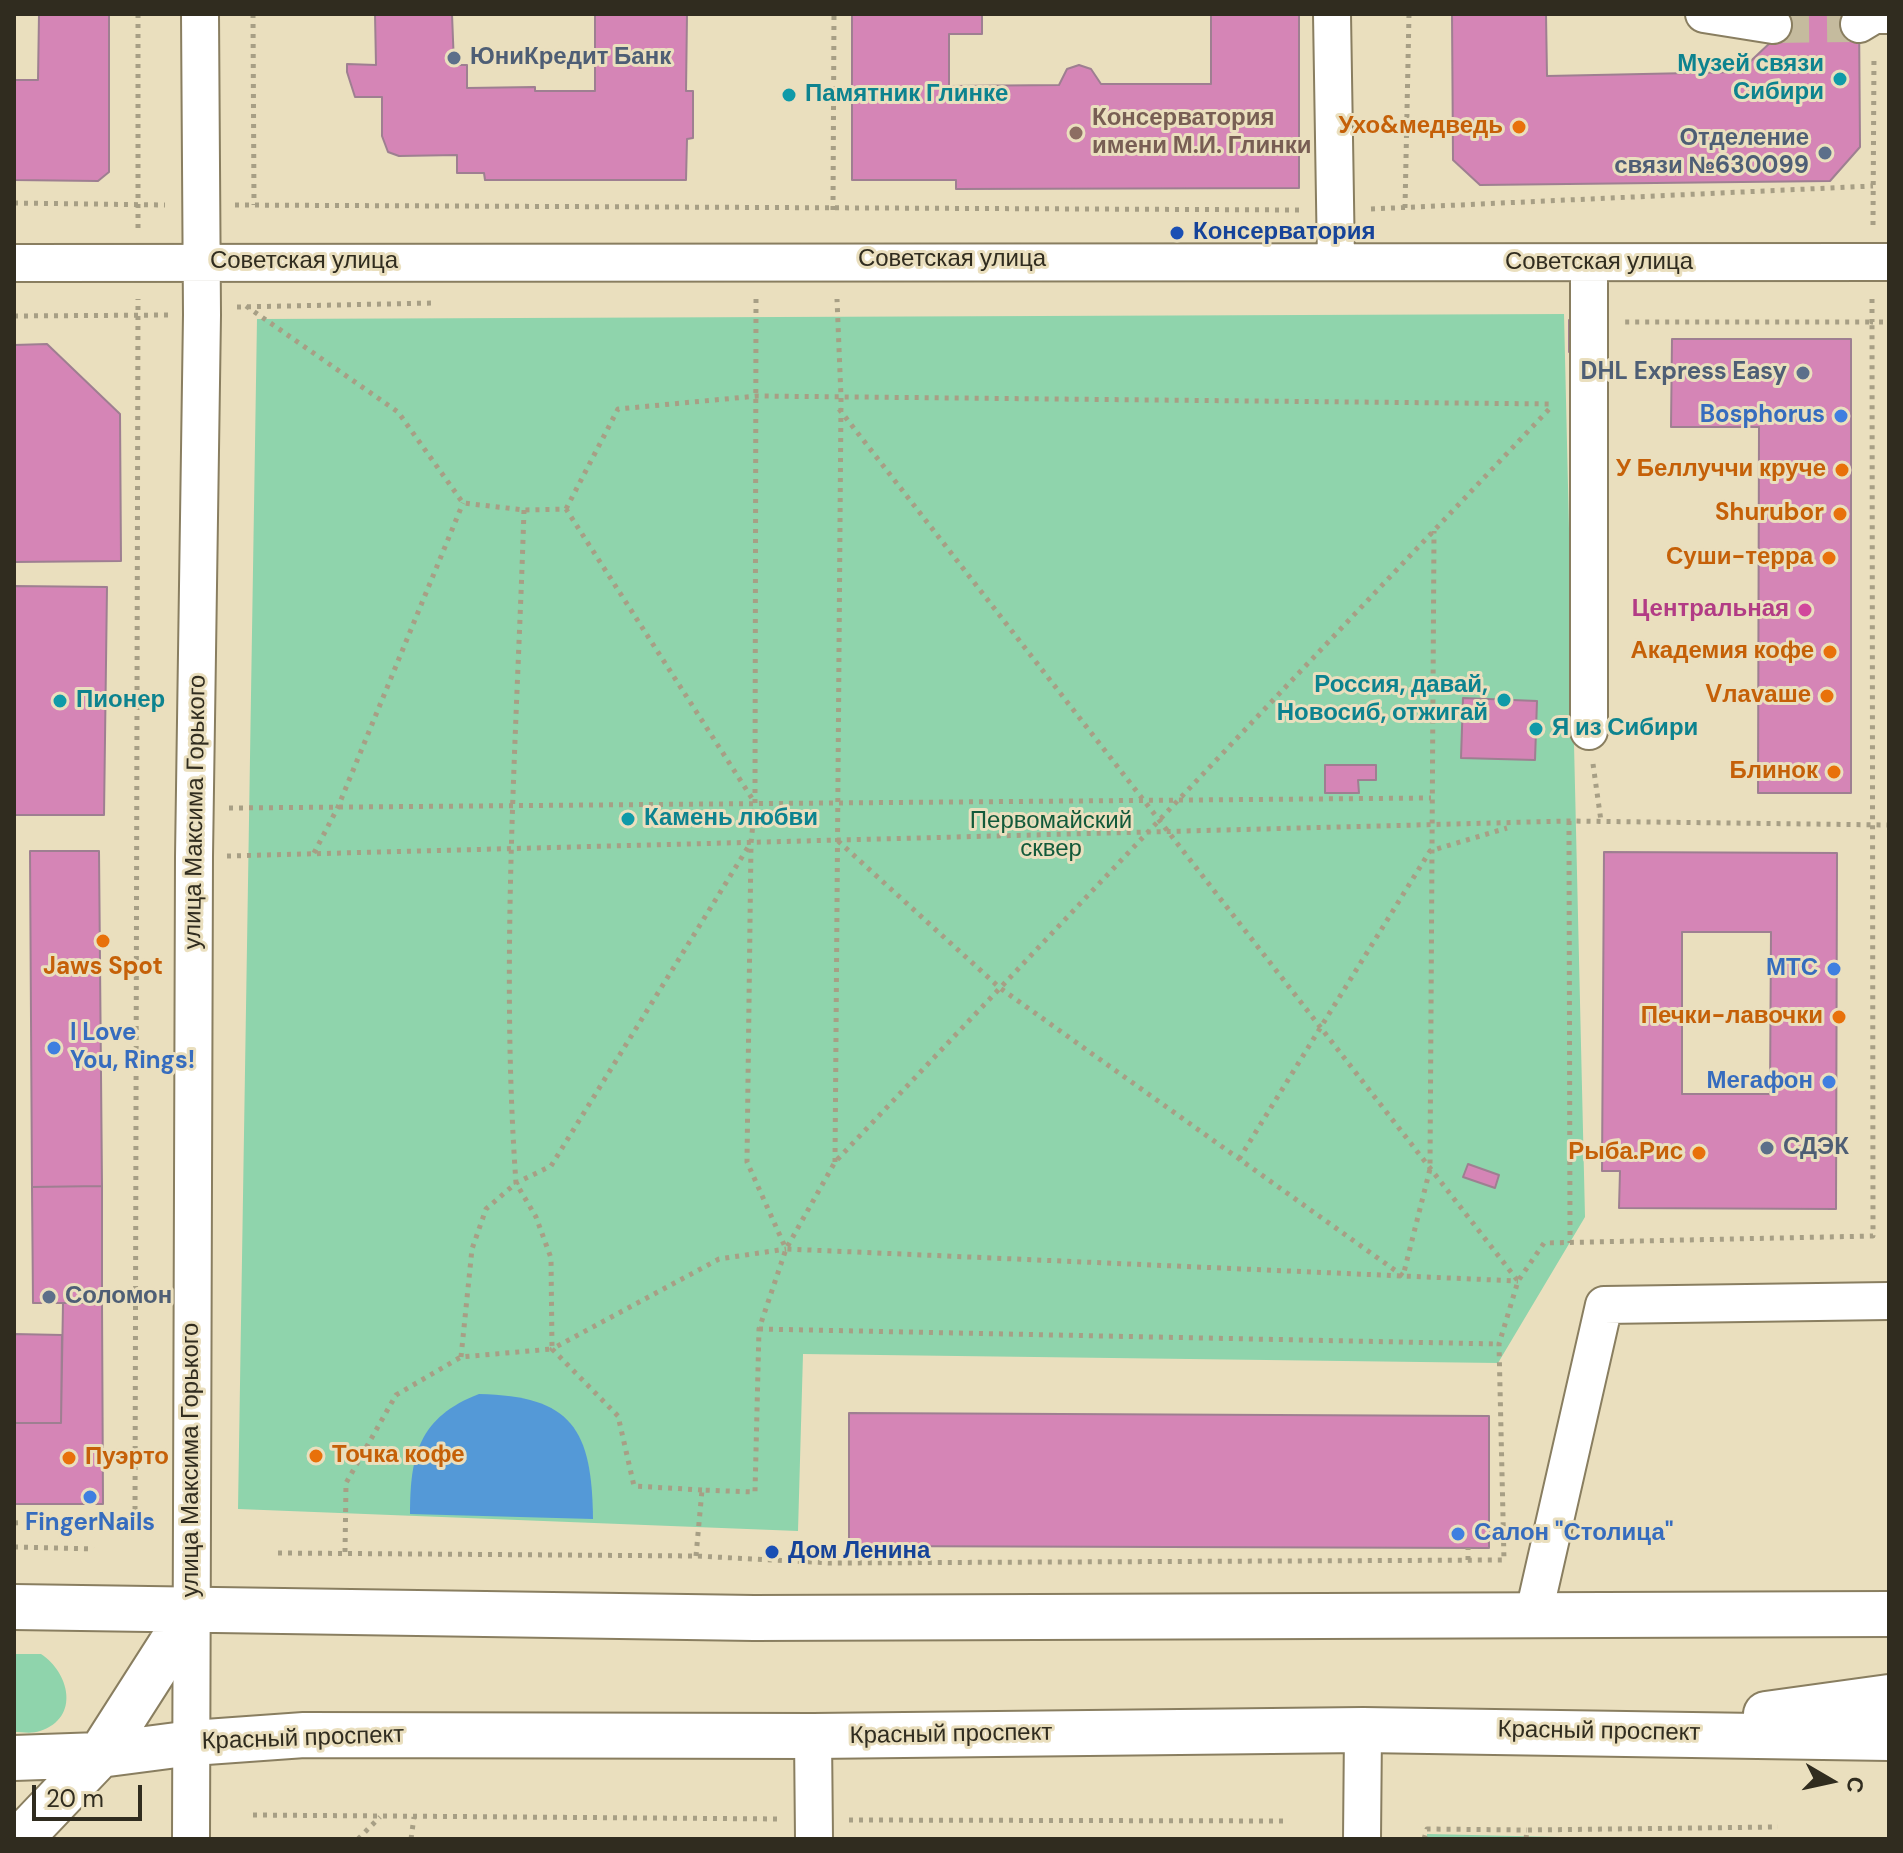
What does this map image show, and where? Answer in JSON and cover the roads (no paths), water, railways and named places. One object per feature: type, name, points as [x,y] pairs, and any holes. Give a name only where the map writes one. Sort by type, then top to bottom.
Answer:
[{"type":"main road","points":[[14,1607],[754,1618],[1889,1614]]},
{"type":"main road","points":[[20,1839],[100,1755],[192,1611]]},
{"type":"main road","points":[[1628,1731],[1889,1697]]},
{"type":"main road","name":"Красный проспект","points":[[14,1758],[100,1755],[192,1743],[304,1735],[813,1736],[1363,1730],[1628,1731],[1889,1738]]},
{"type":"street","name":"улица Максима Горького","points":[[192,1743],[194,856],[202,315],[200,14]]},
{"type":"street","points":[[1332,14],[1336,262]]},
{"type":"street","points":[[1704,14],[1773,25]]},
{"type":"street","name":"Советская улица","points":[[14,263],[1889,262]]},
{"type":"street","points":[[1589,264],[1589,731]]},
{"type":"street","points":[[1533,1617],[1604,1305],[1889,1301]]},
{"type":"street","points":[[1362,1839],[1363,1730]]},
{"type":"street","points":[[813,1736],[824,1830]]},
{"type":"street","points":[[191,1839],[192,1743]]},
{"type":"water","points":[[479,1394],[511,1396],[536,1402],[556,1411],[570,1424],[581,1440],[588,1462],[593,1519],[410,1514],[412,1474],[422,1440],[443,1414]]},
{"type":"tunnel","points":[[1773,25],[1859,24]]},
{"type":"place","name":"ЮниКредит Банк","points":[[454,58]]},
{"type":"place","name":"Музей связи Сибири","points":[[1840,79]]},
{"type":"place","name":"Памятник Глинке","points":[[789,95]]},
{"type":"place","name":"Ухо&медведь","points":[[1519,127]]},
{"type":"place","name":"Консерватория имени М.И. Глинки","points":[[1076,133]]},
{"type":"place","name":"Отделение связи №630099","points":[[1825,153]]},
{"type":"place","name":"Консерватория","points":[[1177,233]]},
{"type":"place","name":"DHL Express Easy","points":[[1803,373]]},
{"type":"place","name":"Bosphorus","points":[[1841,416]]},
{"type":"place","name":"У Беллуччи круче","points":[[1842,470]]},
{"type":"place","name":"Shurubor","points":[[1840,514]]},
{"type":"place","name":"Суши-терра","points":[[1829,558]]},
{"type":"place","name":"Центральная","points":[[1805,610]]},
{"type":"place","name":"Академия кофе","points":[[1830,652]]},
{"type":"place","name":"Vлаvаше","points":[[1827,696]]},
{"type":"place","name":"Россия, давай, Новосиб, отжигай","points":[[1504,700]]},
{"type":"place","name":"Пионер","points":[[60,701]]},
{"type":"place","name":"Я из Сибири","points":[[1536,729]]},
{"type":"place","name":"Блинок","points":[[1834,772]]},
{"type":"place","name":"Камень любви","points":[[628,819]]},
{"type":"place","name":"Jaws Spot","points":[[103,941]]},
{"type":"place","name":"МТС","points":[[1834,969]]},
{"type":"place","name":"Печки-лавочки","points":[[1839,1017]]},
{"type":"place","name":"I Love You, Rings!","points":[[54,1048]]},
{"type":"place","name":"Мегафон","points":[[1829,1082]]},
{"type":"place","name":"СДЭК","points":[[1767,1148]]},
{"type":"place","name":"Рыба.Рис","points":[[1699,1153]]},
{"type":"place","name":"Соломон","points":[[49,1297]]},
{"type":"place","name":"Точка кофе","points":[[316,1456]]},
{"type":"place","name":"Пуэрто","points":[[69,1458]]},
{"type":"place","name":"FingerNails","points":[[90,1497]]},
{"type":"place","name":"Салон \"Столица\"","points":[[1458,1534]]},
{"type":"place","name":"Дом Ленина","points":[[772,1552]]},
{"type":"park label","name":"Первомайский сквер","points":[[1051,836]]}]
